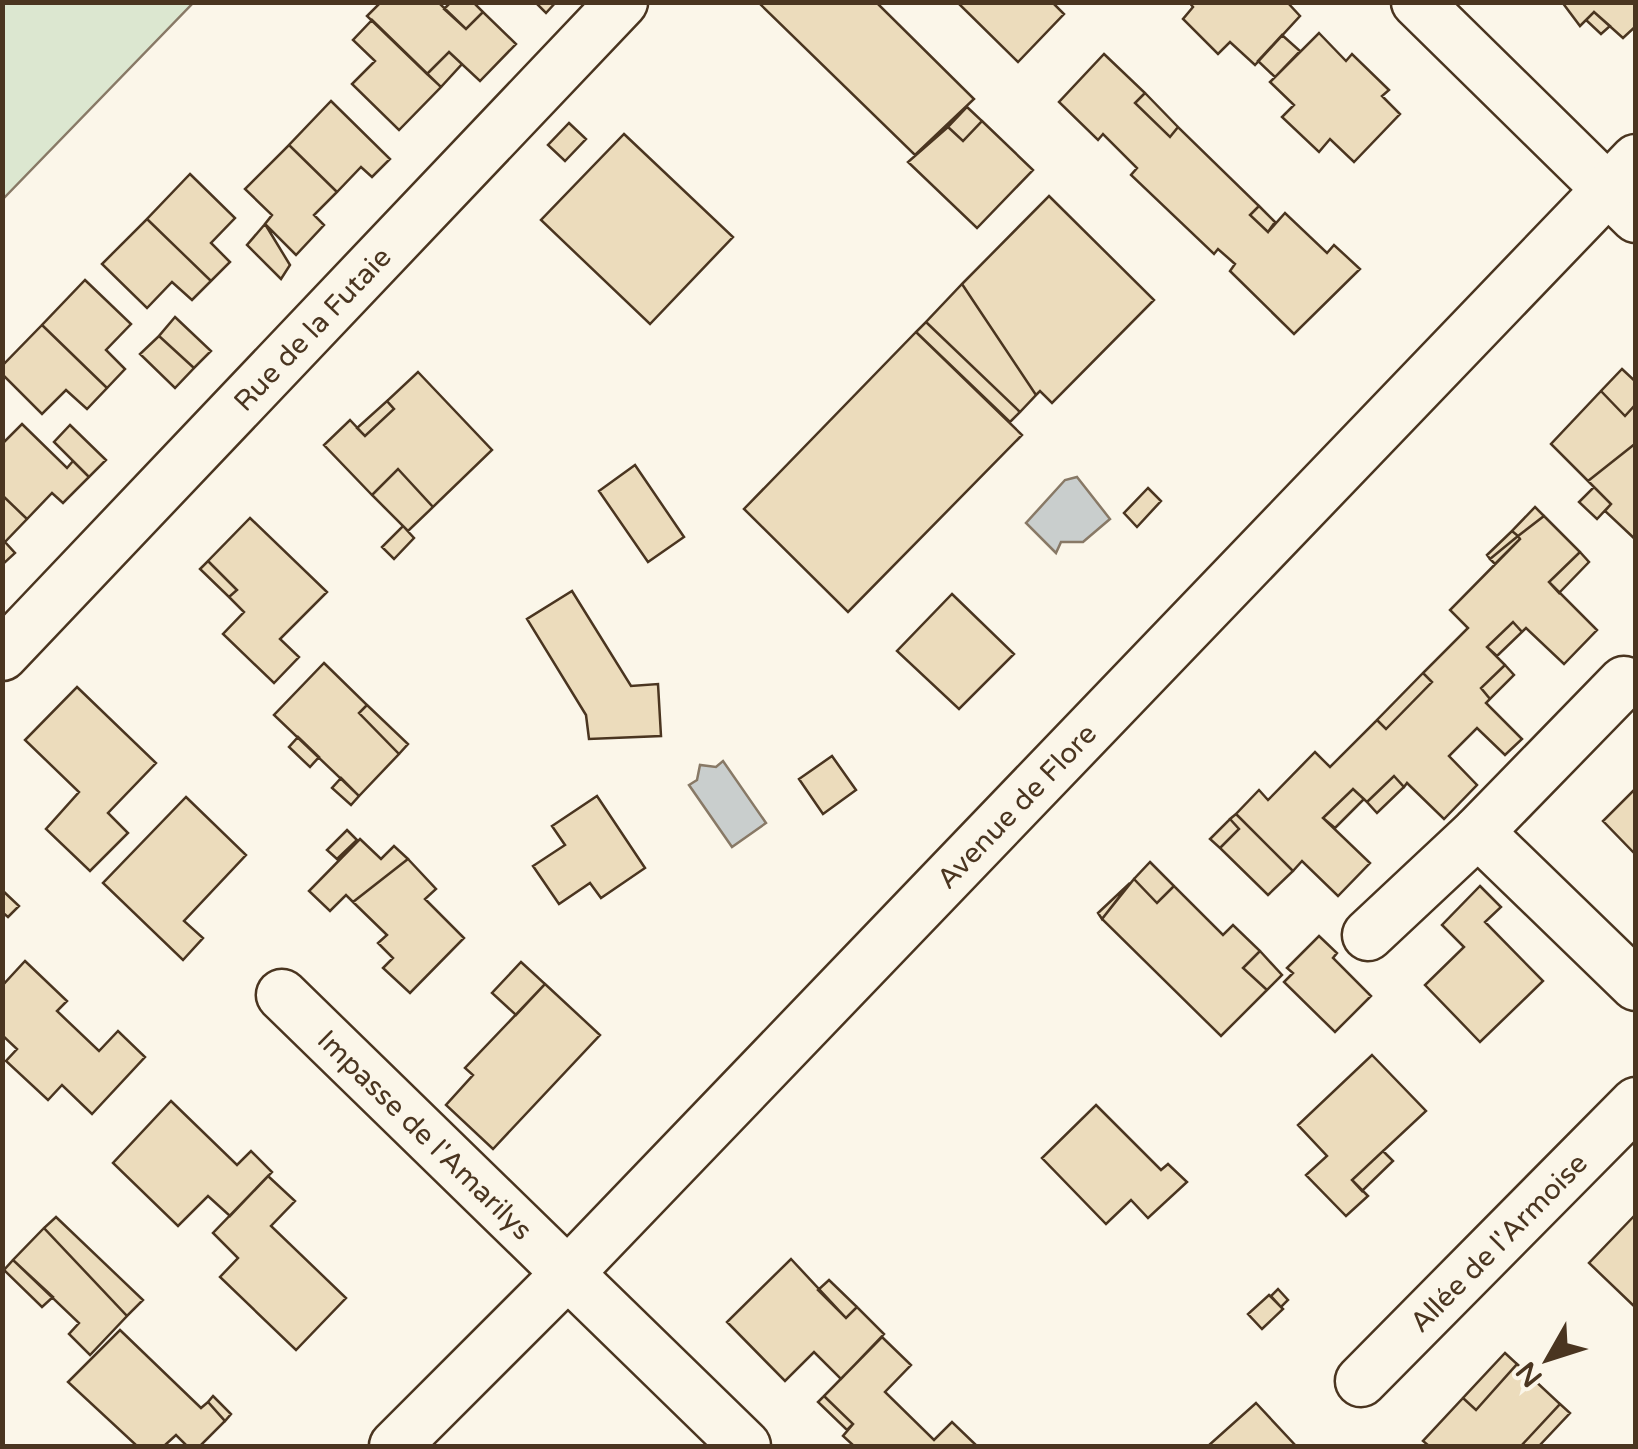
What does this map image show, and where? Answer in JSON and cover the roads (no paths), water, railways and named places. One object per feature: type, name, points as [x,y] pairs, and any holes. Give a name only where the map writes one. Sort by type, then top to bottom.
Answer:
[{"type":"street","name":"Rue de la Futaie","points":[[2,655],[622,2]]},
{"type":"street","points":[[1417,2],[1626,189]]},
{"type":"street","name":"Avenue de Flore","points":[[395,1446],[1626,189]]},
{"type":"street","points":[[1368,935],[1478,832],[1624,682]]},
{"type":"street","points":[[1478,832],[1636,984]]},
{"type":"street","name":"Impasse de l'Amarilys","points":[[282,995],[744,1446]]},
{"type":"street","name":"Allée de l'Armoise","points":[[1361,1380],[1636,1103]]}]
